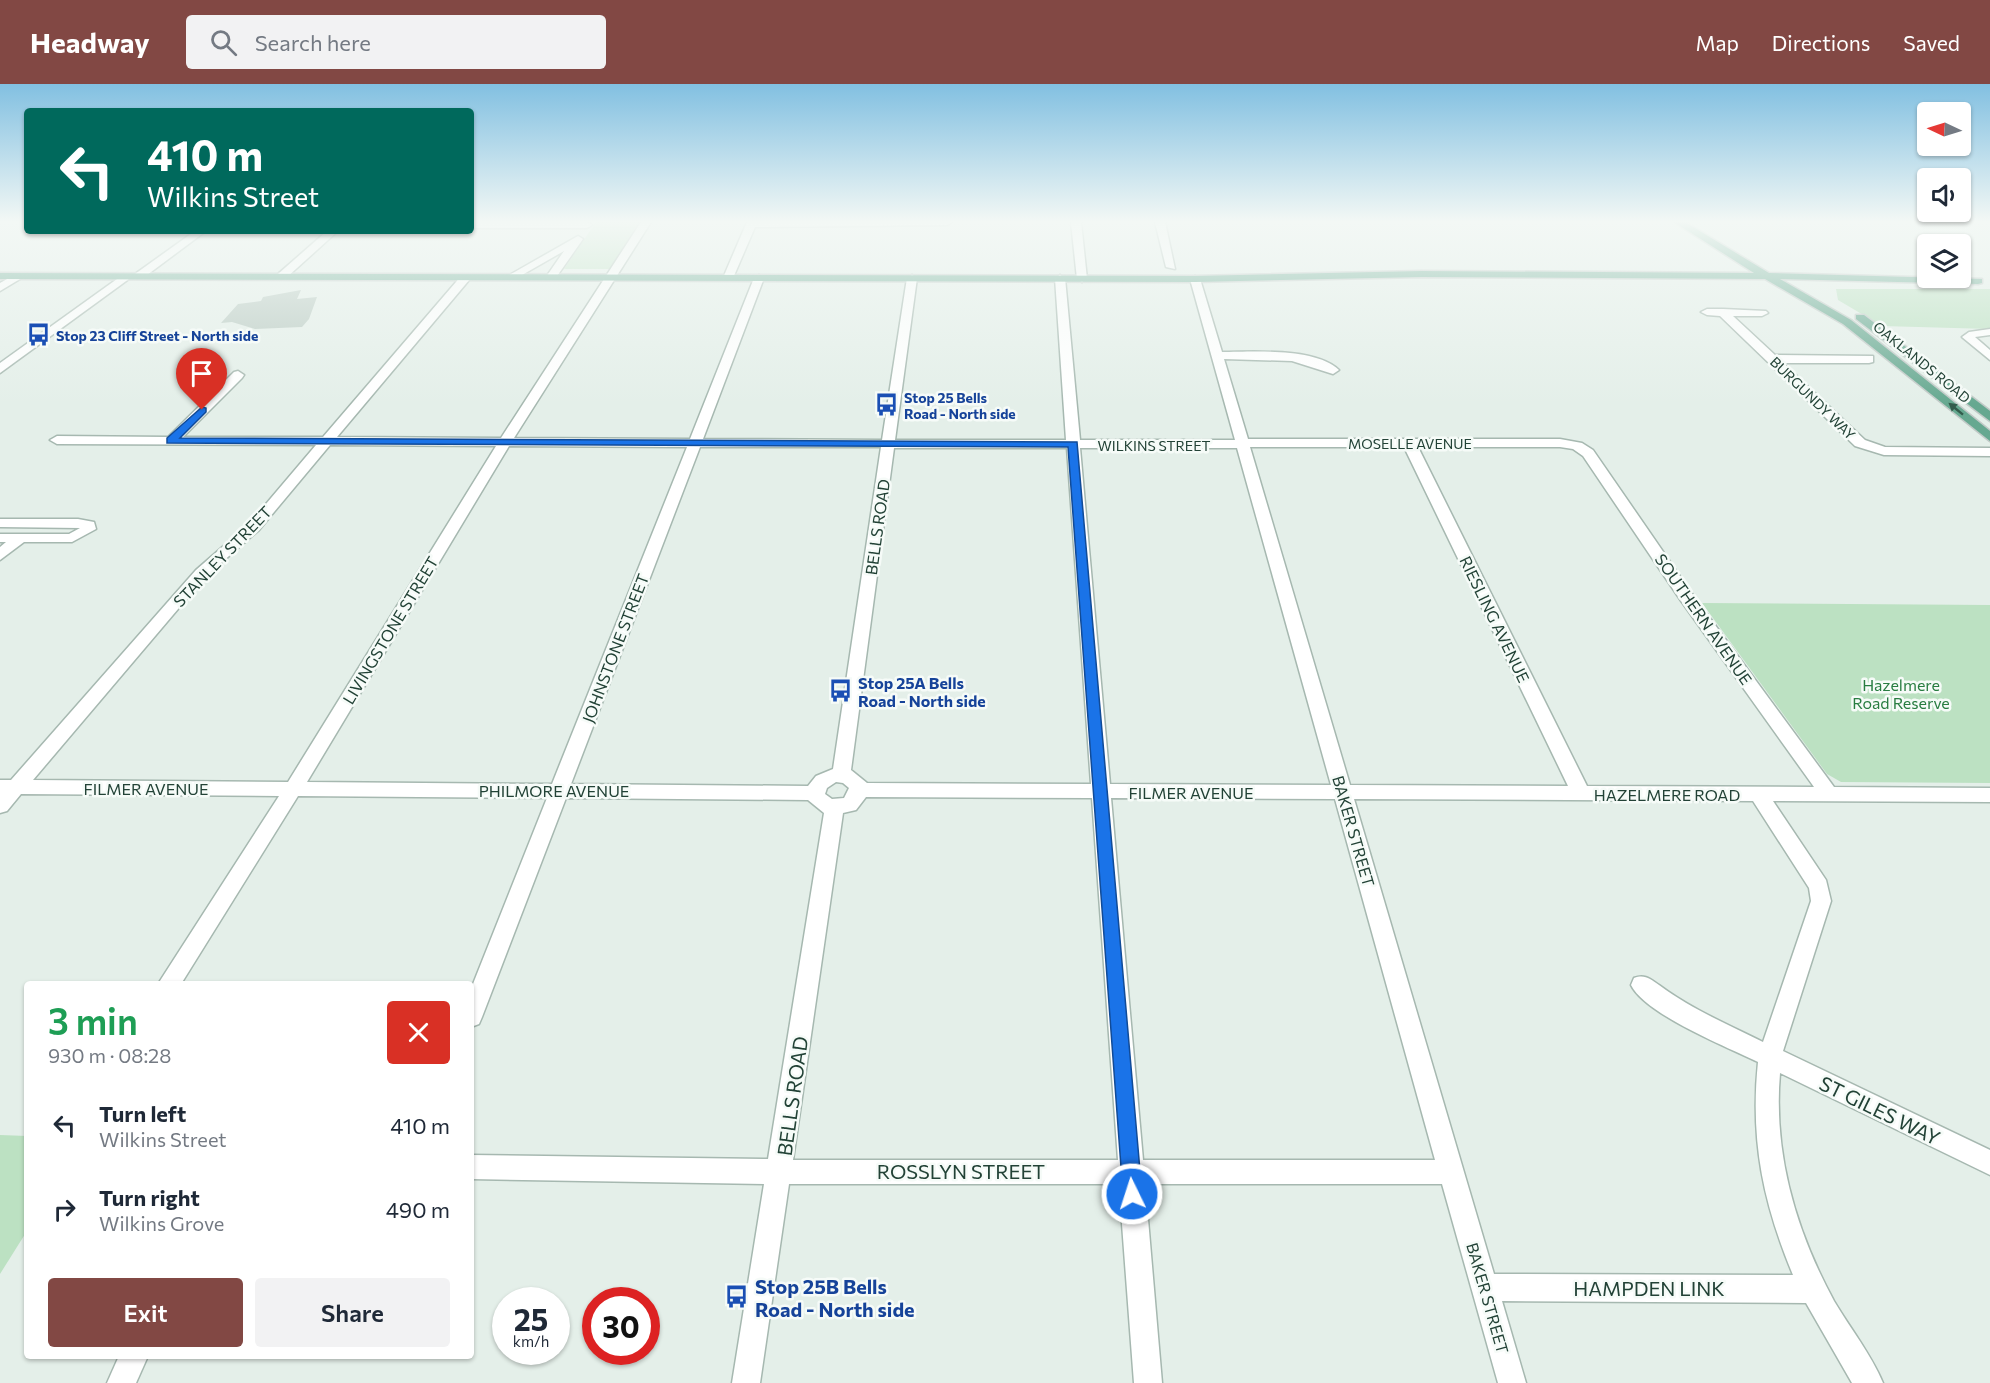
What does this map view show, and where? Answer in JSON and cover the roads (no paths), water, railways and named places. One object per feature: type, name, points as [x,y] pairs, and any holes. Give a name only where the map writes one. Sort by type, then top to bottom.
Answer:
[{"type":"main road","points":[[1703,283],[1781,291],[1831,311]]},
{"type":"main road","name":"OAKLANDS ROAD","points":[[1790,283],[1901,364],[1990,437]]},
{"type":"main road","name":"OAKLANDS ROAD","points":[[1802,283],[1871,324],[1990,417]]},
{"type":"main road","points":[[1802,283],[1869,283]]},
{"type":"main road","points":[[1827,287],[1844,283]]},
{"type":"main road","points":[[1901,364],[1913,367],[1926,366]]},
{"type":"main road","points":[[1915,375],[1921,372],[1938,376]]},
{"type":"street","points":[[0,369],[124,283]]},
{"type":"street","name":"STANLEY STREET","points":[[0,806],[8,788],[201,573],[254,527],[461,283]]},
{"type":"street","name":"LIVINGSTONE STREET","points":[[171,981],[505,442],[608,283]]},
{"type":"street","name":"JOHNSTONE STREET","points":[[474,1009],[757,283]]},
{"type":"street","name":"BELLS ROAD","points":[[841,775],[911,283]]},
{"type":"street","points":[[1060,283],[1148,1383]]},
{"type":"street","name":"BAKER STREET","points":[[1196,283],[1512,1383]]},
{"type":"street","points":[[1707,312],[1762,313]]},
{"type":"street","name":"BURGUNDY WAY","points":[[1724,312],[1860,443],[1884,451],[1990,452]]},
{"type":"street","points":[[1990,332],[1972,334],[1968,337],[1990,356]]},
{"type":"street","points":[[1218,356],[1297,356],[1314,360],[1333,370]]},
{"type":"street","points":[[1773,358],[1869,359]]},
{"type":"street","points":[[171,441],[238,375]]},
{"type":"street","name":"WILKINS STREET","points":[[57,440],[1228,445],[1242,442]]},
{"type":"street","name":"MOSELLE AVENUE","points":[[1242,442],[1560,443],[1577,446]]},
{"type":"street","name":"RIESLING AVENUE","points":[[1409,443],[1582,795]]},
{"type":"street","name":"SOUTHERN AVENUE","points":[[1577,446],[1588,453],[1694,608],[1829,794]]},
{"type":"street","points":[[0,523],[89,525],[86,532],[72,538],[0,538]]},
{"type":"street","points":[[0,555],[19,539]]},
{"type":"street","points":[[841,775],[852,778],[860,790],[849,805],[834,808],[819,801],[815,793],[821,782],[841,775]]},
{"type":"street","name":"FILMER AVENUE","points":[[8,788],[292,789]]},
{"type":"street","name":"PHILMORE AVENUE","points":[[292,789],[815,793]]},
{"type":"street","name":"FILMER AVENUE","points":[[860,790],[1343,794]]},
{"type":"street","name":"HAZELMERE ROAD","points":[[1343,794],[1990,795]]},
{"type":"street","points":[[1758,794],[1819,886],[1821,902],[1770,1056],[1765,1127],[1778,1196],[1812,1289],[1845,1348],[1869,1383]]},
{"type":"street","name":"BELLS ROAD","points":[[747,1383],[781,1172],[834,808]]},
{"type":"street","name":"ST GILES WAY","points":[[1642,986],[1676,1011],[1990,1163]]},
{"type":"street","name":"ROSSLYN STREET","points":[[474,1167],[781,1172],[1131,1170],[1452,1172]]},
{"type":"street","name":"HAMPDEN LINK","points":[[1485,1287],[1812,1289]]},
{"type":"street","points":[[121,1383],[133,1359]]},
{"type":"place","name":"Stop 23 Cliff Street - North side","points":[[38,335]]},
{"type":"place","name":"Stop 25 Bells Road - North side","points":[[886,405]]},
{"type":"place","name":"Stop 25A Bells Road - North side","points":[[840,691]]},
{"type":"place","name":"Stop 25B Bells Road - North side","points":[[737,1297]]},
{"type":"park label","name":"Hazelmere Road Reserve","points":[[1901,693]]}]
